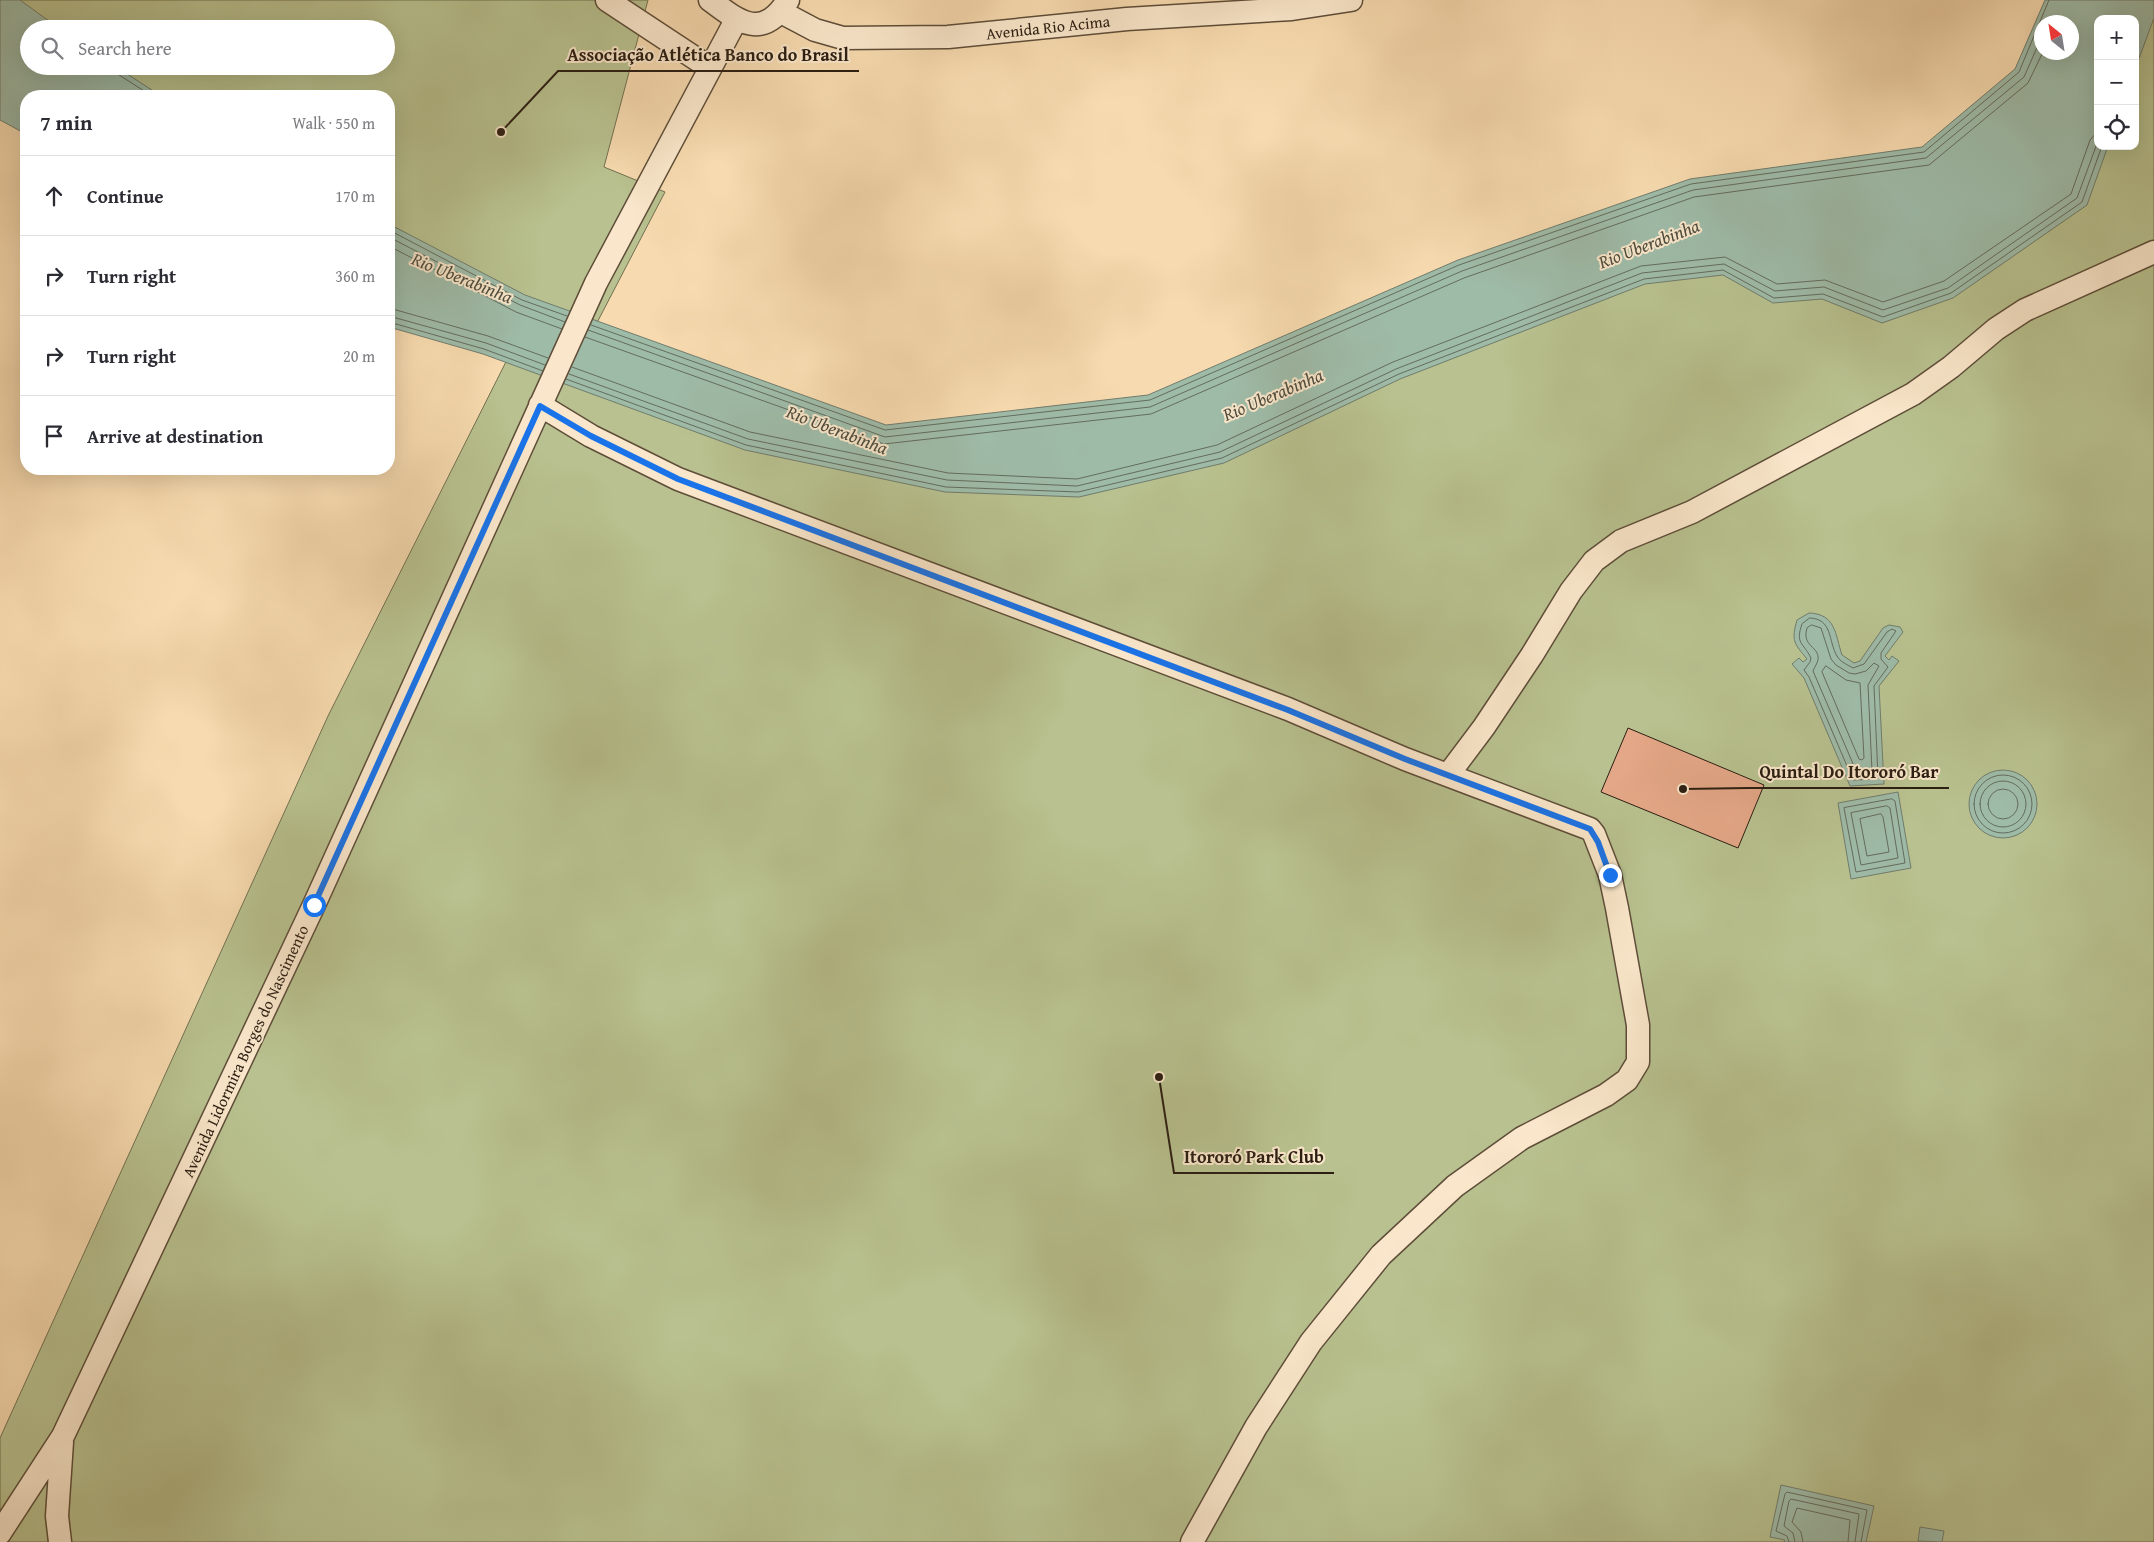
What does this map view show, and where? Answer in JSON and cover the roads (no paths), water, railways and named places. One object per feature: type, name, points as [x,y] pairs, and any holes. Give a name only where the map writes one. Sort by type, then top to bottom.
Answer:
[{"type":"street","points":[[607,0],[710,68]]},
{"type":"street","points":[[710,0],[736,20],[754,25],[767,22],[785,6]]},
{"type":"street","name":"Avenida Rio Acima","points":[[785,6],[814,30],[843,38],[948,37],[1127,19],[1292,9],[1350,0]]},
{"type":"street","name":"Avenida Lidormira Borges do Nascimento","points":[[0,1533],[63,1436],[314,905],[596,283],[736,20]]},
{"type":"street","points":[[1448,775],[1484,727],[1532,655],[1571,591],[1594,561],[1621,541],[1692,512],[1913,394],[1951,367],[1996,329],[2025,310],[2154,252]]},
{"type":"street","points":[[540,406],[591,436],[678,479],[1279,706],[1448,775],[1590,829],[1594,834],[1610,875],[1617,908],[1638,1025],[1638,1062],[1627,1080],[1606,1096],[1522,1138],[1455,1186],[1381,1255],[1311,1342],[1266,1411],[1193,1542]]},
{"type":"street","name":"Avenida Lidormira Borges do Nascimento","points":[[60,1542],[57,1516],[63,1436]]},
{"type":"water","points":[[0,0],[20,0],[48,20],[20,20],[20,75],[129,75],[152,90],[20,90],[20,131],[0,120]]},
{"type":"water","name":"Rio Uberabinha","points":[[2045,0],[2154,0],[2154,18],[2139,58],[2139,15],[2094,15],[2094,150],[2107,150],[2087,205],[1953,298],[1882,323],[1822,299],[1773,303],[1723,275],[1645,284],[1400,379],[1224,463],[1079,497],[945,492],[745,450],[483,354],[395,329],[395,227],[525,295],[886,425],[1148,395],[1458,260],[1690,179],[1922,147],[2015,69],[2034,25],[2034,60],[2079,60],[2079,15],[2038,15]]},
{"type":"water","points":[[1809,613],[1818,614],[1829,621],[1836,633],[1842,655],[1854,663],[1860,661],[1883,628],[1889,625],[1900,627],[1903,632],[1885,656],[1889,660],[1892,656],[1899,661],[1879,686],[1884,784],[1850,786],[1804,678],[1792,664],[1799,658],[1803,662],[1807,659],[1795,641],[1794,633],[1797,620]]},
{"type":"water","points":[[2003,770],[2016,772],[2027,780],[2035,791],[2037,804],[2035,817],[2027,828],[2016,836],[2003,838],[1990,836],[1979,828],[1971,817],[1969,804],[1971,791],[1979,780],[1990,772]]},
{"type":"water","points":[[1898,792],[1911,868],[1851,879],[1838,803]]},
{"type":"water","points":[[1781,1485],[1874,1506],[1866,1542],[1784,1542],[1785,1540],[1770,1537]]},
{"type":"water","points":[[1920,1527],[1944,1531],[1942,1542],[1918,1541]]},
{"type":"place","name":"Associação Atlética Banco do Brasil","points":[[501,132]]},
{"type":"place","name":"Quintal Do Itororó Bar","points":[[1683,789]]},
{"type":"place","name":"Itororó Park Club","points":[[1159,1077]]}]
